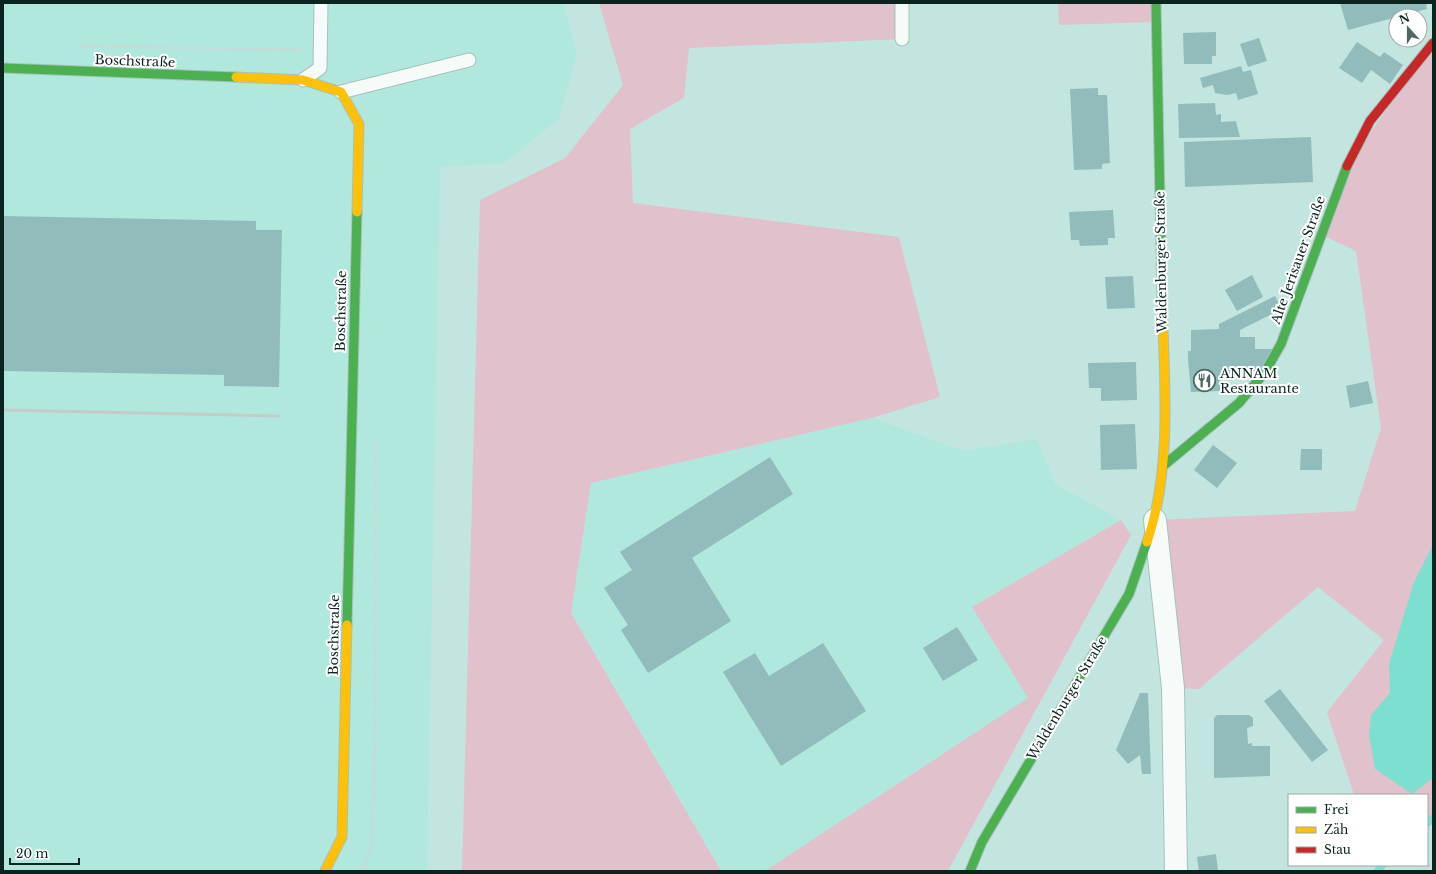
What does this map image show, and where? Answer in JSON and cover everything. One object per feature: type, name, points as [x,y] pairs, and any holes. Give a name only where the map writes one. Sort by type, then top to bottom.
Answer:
[{"type":"street","name":"Waldenburger Straße","points":[[970,871],[982,842],[1129,594],[1156,520],[1163,466],[1164,388],[1156,3]]},
{"type":"street","name":"Alte Jerisauer Straße","points":[[1163,466],[1239,403],[1265,372],[1281,344],[1349,161],[1370,121],[1433,43]]},
{"type":"street","name":"Boschstraße","points":[[3,68],[302,80],[341,92],[359,124],[342,838],[325,871]]},
{"type":"street","name":"Waldenburger Straße","points":[[1156,520],[1173,688],[1176,871]]},
{"type":"lane","points":[[302,80],[320,68],[321,3]]},
{"type":"lane","points":[[902,3],[902,39]]},
{"type":"lane","points":[[341,92],[469,60]]},
{"type":"path","points":[[80,46],[320,50]]},
{"type":"path","points":[[1423,871],[1433,862]]},
{"type":"shaded area","points":[[3,3],[563,3],[577,54],[559,119],[504,163],[440,167],[427,871],[3,871]]},
{"type":"shaded area","points":[[599,3],[902,3],[902,39],[689,48],[684,98],[630,129],[633,203],[899,237],[940,397],[872,418],[591,483],[571,613],[721,871],[462,871],[480,200],[565,158],[623,85]]},
{"type":"shaded area","points":[[1058,3],[1156,3],[1156,22],[1059,25]]},
{"type":"shaded area","points":[[1433,43],[1433,817],[1428,821],[1428,794],[1354,794],[1327,712],[1384,640],[1318,587],[1199,689],[1173,688],[1155,520],[1355,511],[1381,428],[1356,251],[1322,235],[1346,168]]},
{"type":"shaded area","points":[[872,418],[964,451],[1037,439],[1055,484],[1121,520],[972,607],[1029,698],[765,871],[721,871],[571,612],[591,483]]},
{"type":"shaded area","points":[[1121,520],[1131,535],[948,871],[765,871],[1028,698],[972,607]]},
{"type":"shaded area","points":[[1433,545],[1433,778],[1412,794],[1375,769],[1369,735],[1371,715],[1390,693],[1389,664],[1414,582]]},
{"type":"building","points":[[1340,3],[1426,3],[1427,8],[1388,8],[1388,19],[1348,30]]},
{"type":"building","points":[[1216,32],[1216,56],[1212,56],[1212,64],[1184,64],[1183,33]]},
{"type":"building","points":[[1259,38],[1267,61],[1248,67],[1240,44]]},
{"type":"building","points":[[1357,42],[1380,57],[1384,52],[1403,65],[1390,84],[1371,70],[1362,83],[1339,68]]},
{"type":"building","points":[[1241,66],[1243,72],[1251,70],[1258,94],[1238,100],[1236,93],[1227,95],[1215,93],[1213,85],[1203,88],[1200,78]]},
{"type":"building","points":[[1098,88],[1098,95],[1107,95],[1110,163],[1102,164],[1102,169],[1074,170],[1070,89]]},
{"type":"building","points":[[1215,103],[1216,115],[1221,114],[1221,122],[1236,121],[1240,137],[1179,138],[1178,104]]},
{"type":"building","points":[[1311,137],[1313,182],[1185,187],[1184,142]]},
{"type":"building","points":[[1113,210],[1115,238],[1108,238],[1108,245],[1080,246],[1079,240],[1071,240],[1069,212]]},
{"type":"building","points":[[3,216],[256,221],[256,230],[282,230],[279,387],[224,386],[224,375],[3,371]]},
{"type":"building","points":[[1252,275],[1263,297],[1237,311],[1225,290]]},
{"type":"building","points":[[1133,276],[1135,308],[1107,309],[1105,277]]},
{"type":"building","points":[[1275,296],[1282,309],[1240,330],[1240,337],[1255,337],[1255,349],[1274,349],[1263,371],[1250,371],[1251,377],[1220,378],[1220,391],[1191,392],[1188,351],[1191,351],[1191,330],[1219,329],[1219,324]]},
{"type":"building","points":[[1136,362],[1137,400],[1101,401],[1101,388],[1089,388],[1088,363]]},
{"type":"building","points":[[1368,381],[1373,403],[1350,408],[1346,386]]},
{"type":"building","points":[[1135,424],[1137,469],[1101,470],[1100,425]]},
{"type":"building","points":[[1213,445],[1237,463],[1217,488],[1194,470]]},
{"type":"building","points":[[1301,449],[1322,449],[1322,470],[1300,470]]},
{"type":"building","points":[[770,457],[793,494],[692,558],[731,621],[648,673],[621,630],[628,625],[604,588],[632,570],[620,552]]},
{"type":"building","points":[[957,627],[978,660],[943,681],[923,648]]},
{"type":"building","points":[[823,643],[866,711],[781,766],[723,672],[755,653],[769,676]]},
{"type":"building","points":[[1280,689],[1328,750],[1312,762],[1264,701]]},
{"type":"building","points":[[1140,693],[1148,693],[1151,774],[1142,774],[1140,755],[1128,764],[1116,750]]},
{"type":"building","points":[[1217,715],[1249,715],[1253,718],[1253,726],[1247,728],[1248,744],[1252,743],[1252,746],[1270,746],[1270,776],[1214,778],[1214,718]]},
{"type":"building","points":[[1216,854],[1218,871],[1199,871],[1197,857]]},
{"type":"waterway","points":[[1428,823],[1433,818]]},
{"type":"waterway","points":[[1377,871],[1382,866]]},
{"type":"railway","points":[[3,410],[279,416]]},
{"type":"traffic: fast","points":[[1156,3],[1162,298]]},
{"type":"traffic: fast","points":[[3,68],[236,77]]},
{"type":"traffic: fast","points":[[1163,466],[1239,403],[1265,372],[1281,344],[1347,166]]},
{"type":"traffic: fast","points":[[347,625],[357,212]]},
{"type":"traffic: fast","points":[[970,871],[982,842],[1129,594],[1147,542]]},
{"type":"traffic: slow","points":[[236,77],[303,80],[341,92],[359,124],[357,212]]},
{"type":"traffic: slow","points":[[1147,542],[1161,483],[1164,453],[1165,390],[1162,298]]},
{"type":"traffic: slow","points":[[325,871],[342,837],[347,625]]},
{"type":"traffic: jam","points":[[1347,166],[1370,121],[1433,43]]},
{"type":"place","name":"ANNAM Restaurante","points":[[1204,380]]}]
